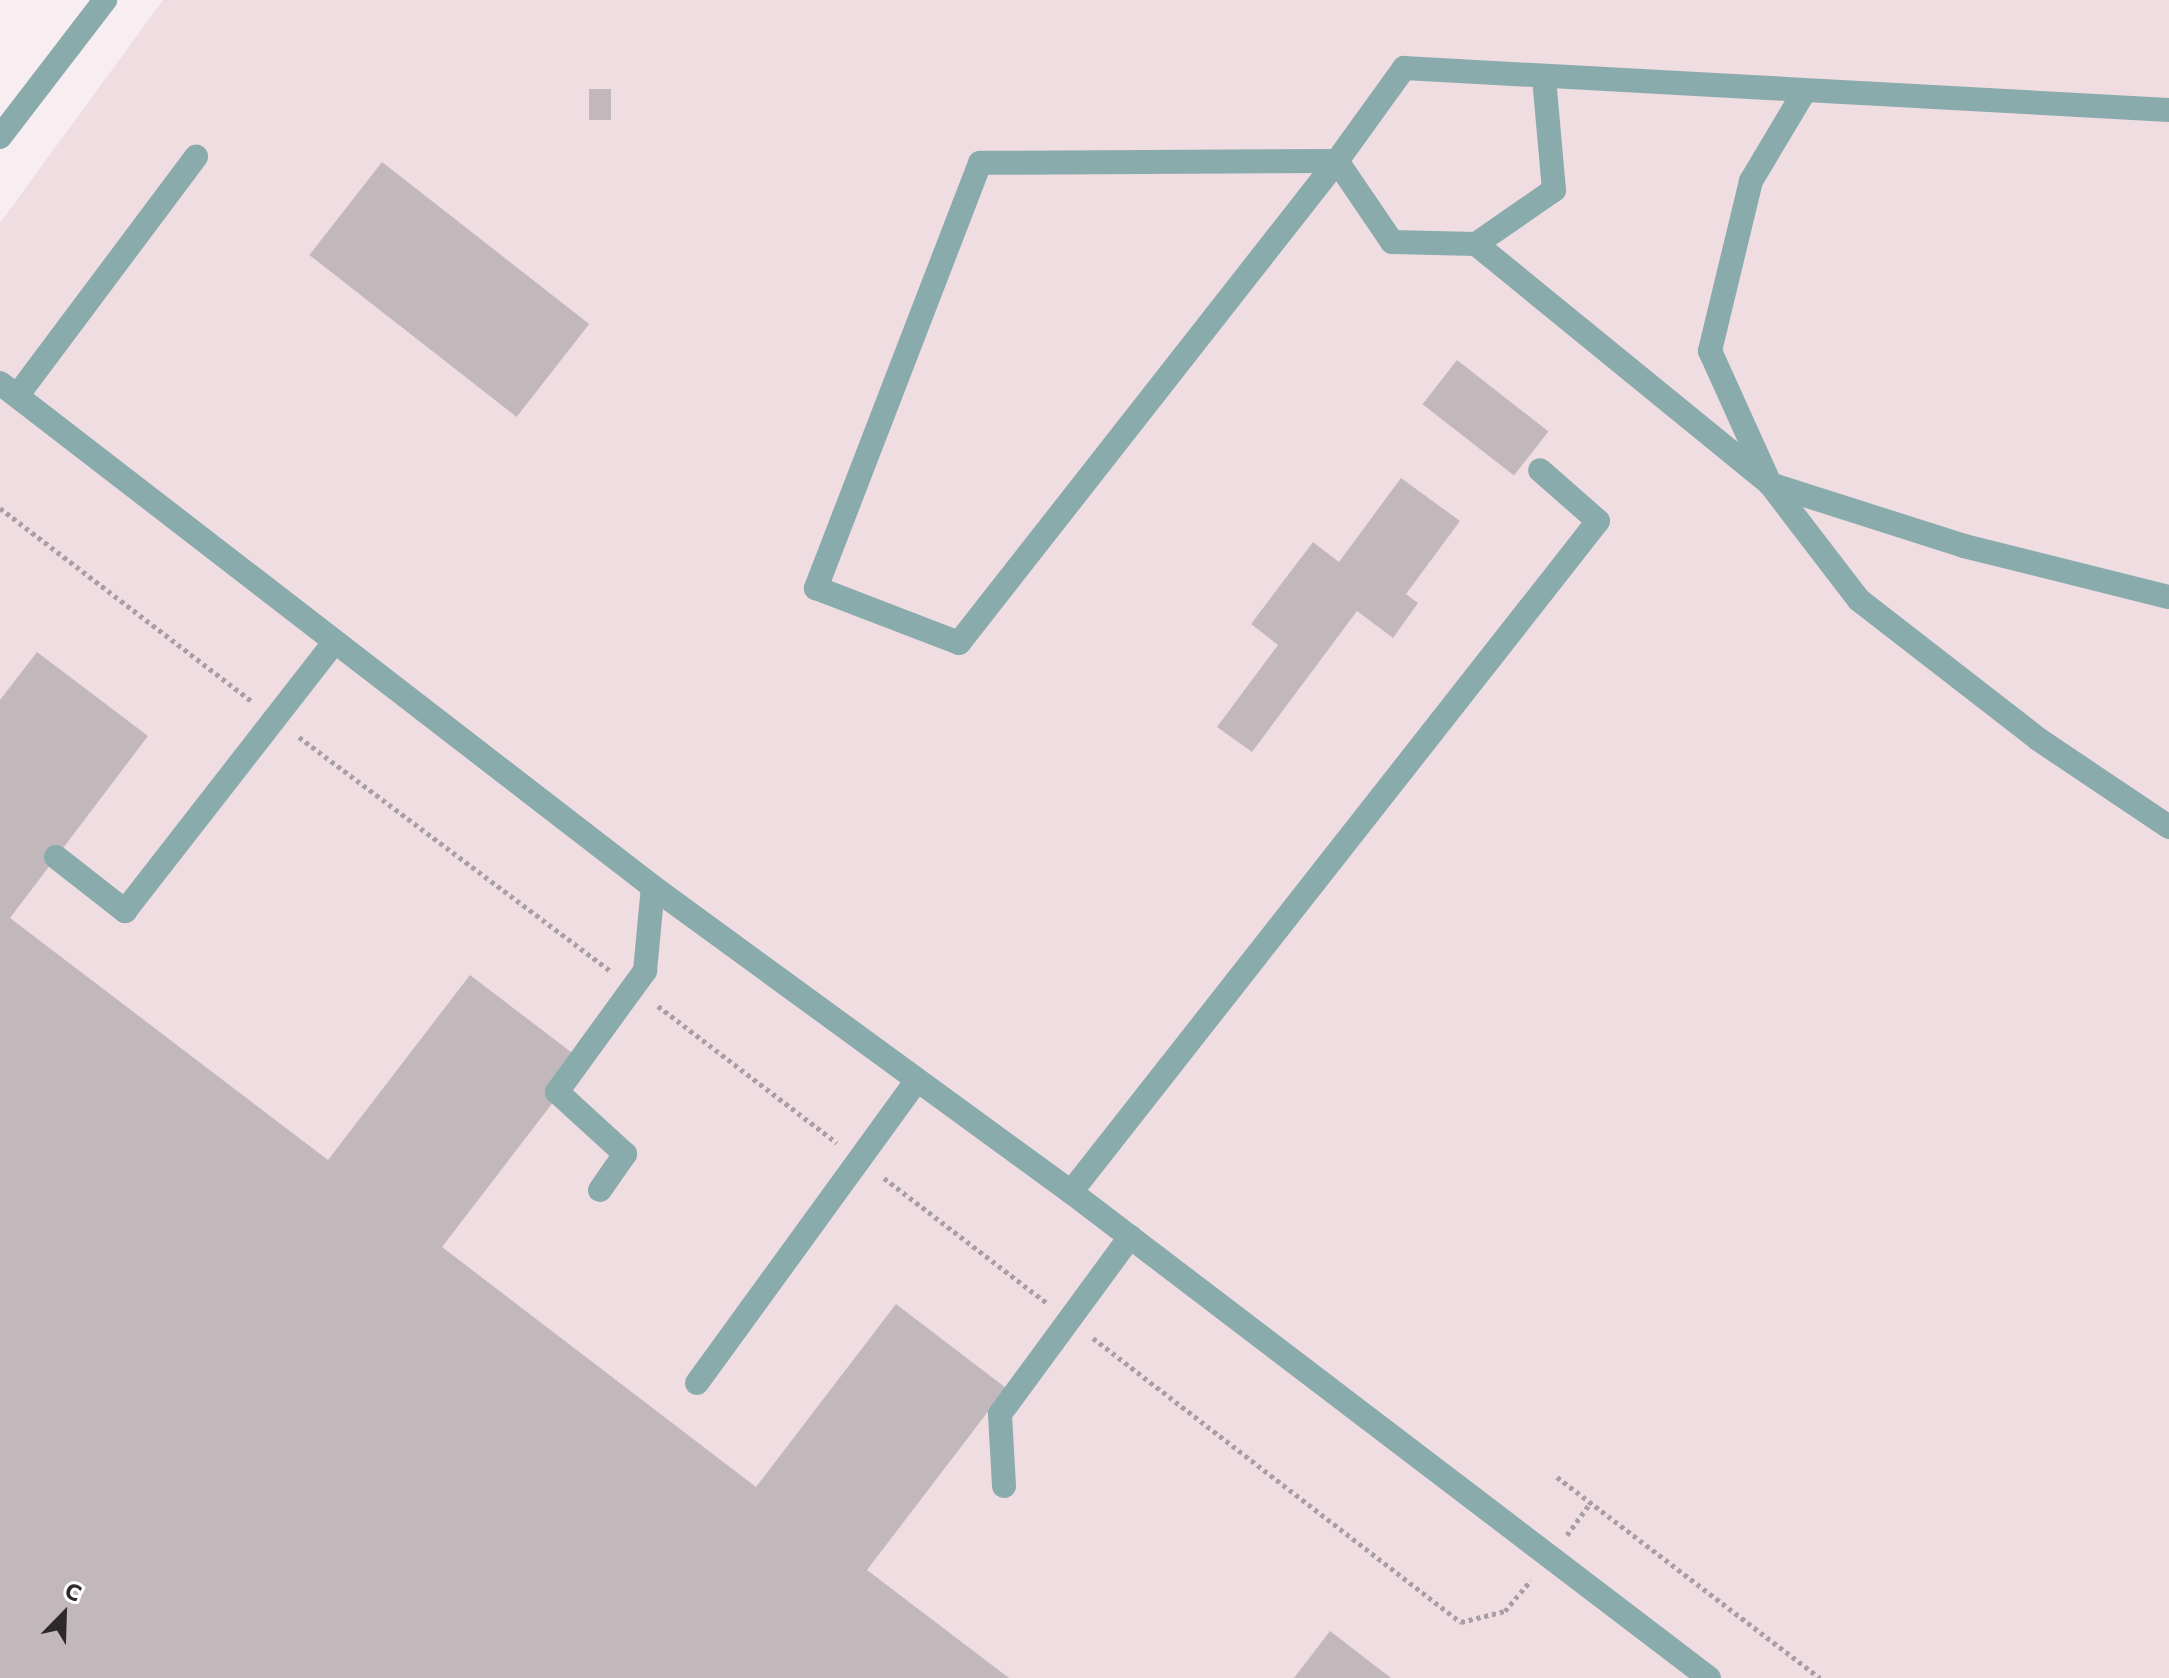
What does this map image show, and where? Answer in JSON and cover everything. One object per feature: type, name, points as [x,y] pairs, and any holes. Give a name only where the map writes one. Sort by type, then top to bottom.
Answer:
[{"type":"lane","points":[[0,137],[105,0]]},
{"type":"lane","points":[[1337,161],[980,163],[816,588],[959,643],[1337,161],[1404,68],[2169,110]]},
{"type":"lane","points":[[1337,161],[1392,242],[1476,244],[1554,190],[1544,77]]},
{"type":"lane","points":[[1804,92],[1751,181],[1710,351],[1770,484],[1859,600],[2038,739],[2169,827]]},
{"type":"lane","points":[[196,157],[9,390],[333,644],[653,887],[1071,1192],[1553,1554],[1709,1678]]},
{"type":"lane","points":[[1476,244],[1770,484],[1964,546],[2169,597]]},
{"type":"lane","points":[[1071,1192],[1598,521],[1540,470]]},
{"type":"lane","points":[[56,857],[125,911],[333,644]]},
{"type":"lane","points":[[600,1190],[625,1154],[557,1092],[645,971],[653,887]]},
{"type":"lane","points":[[697,1383],[917,1080]]},
{"type":"lane","points":[[1004,1486],[1000,1414],[1130,1237]]},
{"type":"path","points":[[0,508],[859,1159],[1461,1622],[1505,1611],[1553,1554],[1590,1503]]},
{"type":"path","points":[[1557,1477],[1820,1678]]},
{"type":"shaded area","points":[[163,0],[2169,0],[2169,1678],[0,1678],[0,223]]},
{"type":"building","points":[[589,89],[611,89],[611,120],[589,120]]},
{"type":"building","points":[[382,162],[589,324],[517,417],[309,255]]},
{"type":"building","points":[[1457,360],[1548,431],[1514,476],[1423,404]]},
{"type":"building","points":[[1401,478],[1460,521],[1406,594],[1418,603],[1393,638],[1357,611],[1252,752],[1217,727],[1278,645],[1251,624],[1313,542],[1339,562]]},
{"type":"building","points":[[37,652],[148,736],[10,918],[328,1160],[470,975],[584,1062],[442,1247],[756,1487],[896,1304],[1006,1388],[867,1570],[1009,1678],[0,1678],[0,700]]},
{"type":"building","points":[[1330,1631],[1391,1678],[1294,1678]]}]
